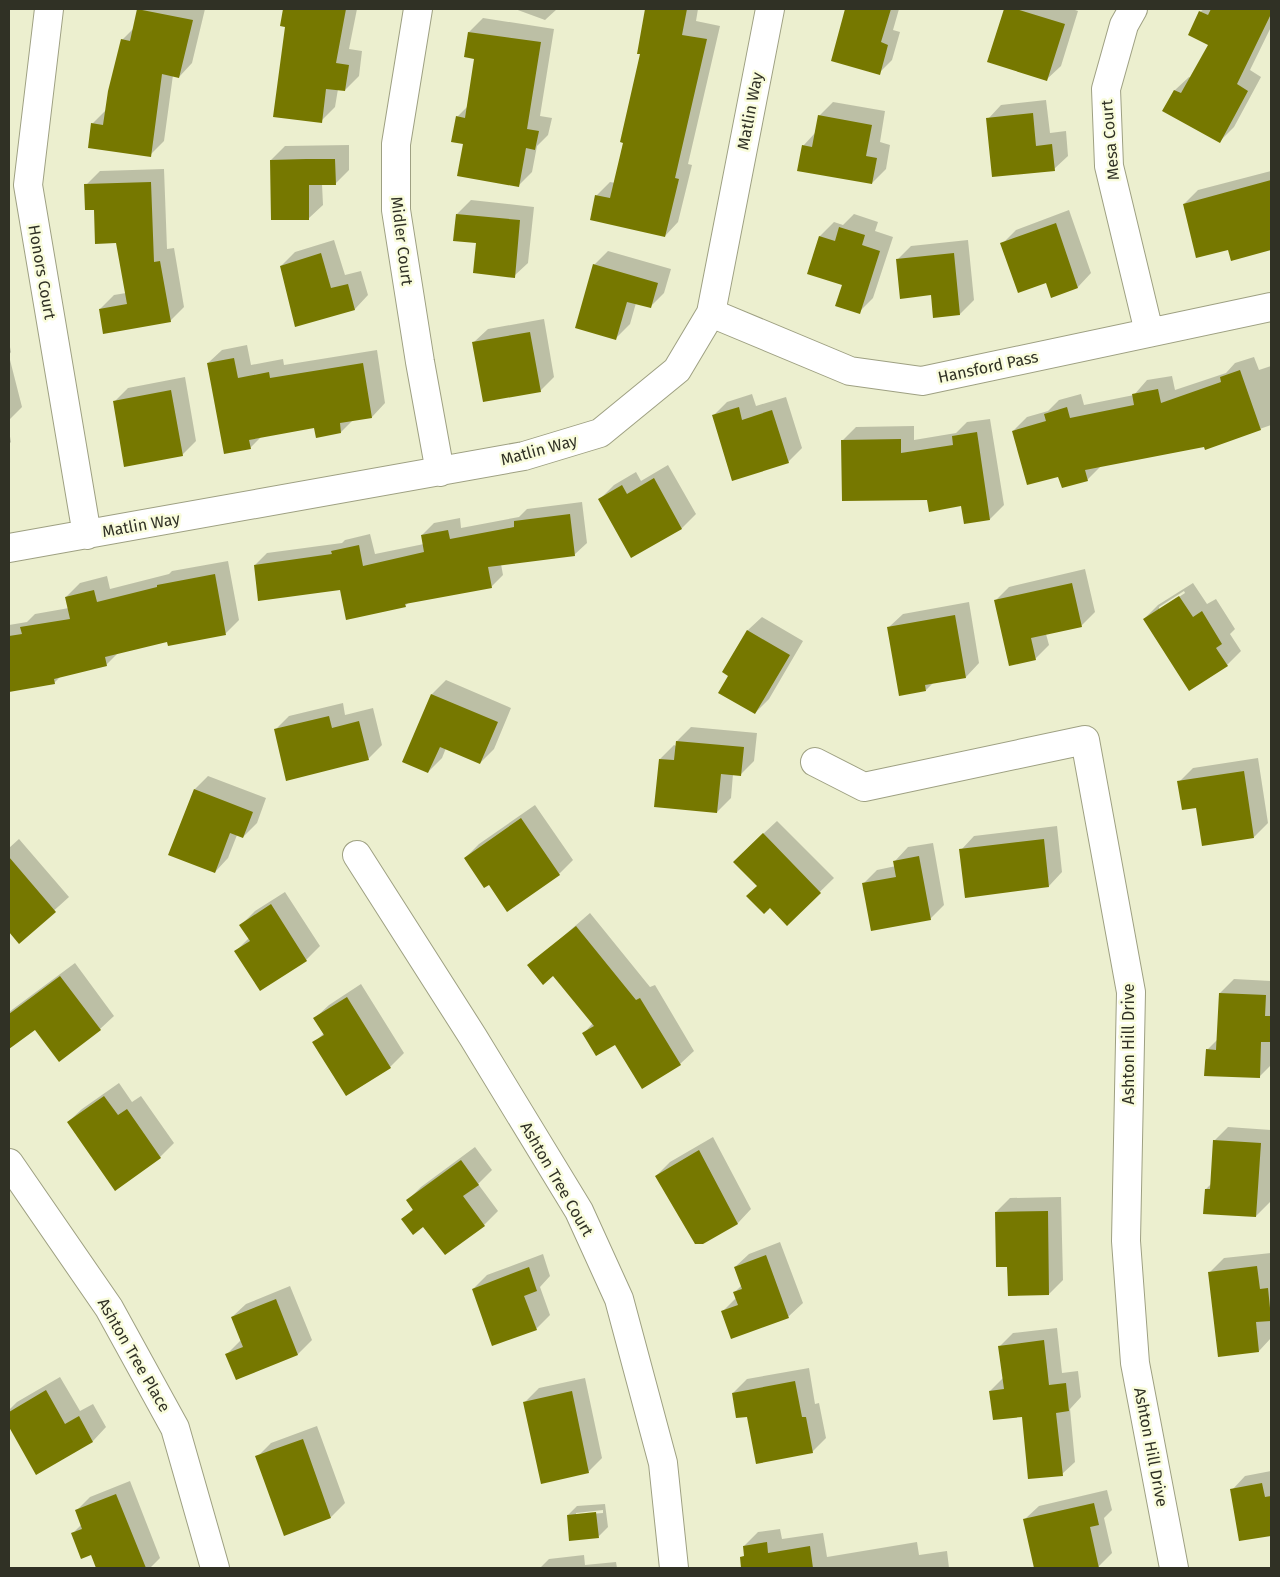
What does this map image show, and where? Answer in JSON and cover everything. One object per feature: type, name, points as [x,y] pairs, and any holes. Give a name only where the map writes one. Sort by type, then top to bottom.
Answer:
[{"type":"street","name":"Honors Court","points":[[49,9],[28,185],[86,535]]},
{"type":"street","name":"Midler Court","points":[[418,9],[396,144],[396,210],[420,362],[440,472]]},
{"type":"street","name":"Matlin Way","points":[[9,548],[524,456],[600,434],[676,370],[712,313],[770,9]]},
{"type":"street","name":"Mesa Court","points":[[1132,9],[1124,25],[1106,90],[1109,166],[1150,332]]},
{"type":"street","name":"Hansford Pass","points":[[712,313],[850,370],[922,381],[1271,307]]},
{"type":"street","name":"Ashton Hill Drive","points":[[815,762],[864,787],[1085,740],[1131,992],[1126,1241],[1135,1363],[1174,1568]]},
{"type":"street","name":"Ashton Tree Court","points":[[358,855],[473,1037],[579,1211],[619,1299],[663,1463],[674,1568]]},
{"type":"street","name":"Ashton Tree Place","points":[[9,1163],[109,1308],[175,1428],[215,1568]]},
{"type":"building","points":[[137,9],[193,20],[179,78],[162,74],[151,157],[88,148],[91,123],[103,125],[108,91],[121,39],[130,41]]},
{"type":"building","points":[[283,9],[346,9],[336,63],[349,65],[345,91],[326,89],[322,123],[273,117],[285,27],[280,26]]},
{"type":"building","points":[[645,9],[687,9],[682,35],[707,39],[675,178],[679,179],[665,237],[590,220],[595,195],[610,198],[623,143],[620,142],[640,54],[637,54]]},
{"type":"building","points":[[845,9],[891,9],[881,42],[888,45],[880,75],[831,61]]},
{"type":"building","points":[[1004,9],[1016,9],[1065,24],[1047,81],[987,62]]},
{"type":"building","points":[[1211,9],[1271,9],[1271,14],[1237,84],[1248,91],[1220,143],[1162,111],[1174,90],[1181,93],[1208,45],[1188,35],[1199,11],[1208,15]]},
{"type":"building","points":[[468,32],[541,42],[527,129],[539,131],[535,150],[526,148],[519,187],[457,176],[463,144],[451,142],[456,116],[465,118],[474,59],[464,57]]},
{"type":"building","points":[[1033,113],[1036,146],[1052,144],[1055,171],[992,177],[986,118]]},
{"type":"building","points":[[818,115],[872,125],[866,156],[877,158],[872,184],[797,171],[802,145],[812,147]]},
{"type":"building","points":[[335,159],[336,185],[309,185],[309,220],[271,220],[270,160]]},
{"type":"building","points":[[1271,180],[1271,250],[1231,261],[1228,250],[1196,258],[1183,204]]},
{"type":"building","points":[[151,182],[154,262],[160,261],[171,322],[103,334],[99,309],[127,304],[116,243],[95,244],[94,210],[85,210],[84,184]]},
{"type":"building","points":[[456,214],[520,220],[515,278],[473,273],[476,243],[453,241]]},
{"type":"building","points":[[1056,223],[1078,288],[1051,298],[1046,283],[1018,293],[1000,243]]},
{"type":"building","points":[[839,227],[865,235],[862,245],[880,251],[860,314],[835,306],[842,285],[807,274],[819,236],[835,241]]},
{"type":"building","points":[[321,253],[331,288],[348,284],[355,310],[295,327],[280,266]]},
{"type":"building","points":[[954,253],[960,315],[933,318],[931,295],[900,299],[896,259]]},
{"type":"building","points":[[593,264],[658,283],[651,308],[627,302],[616,340],[575,328]]},
{"type":"building","points":[[530,332],[541,392],[483,402],[472,342]]},
{"type":"building","points":[[234,358],[238,378],[269,372],[270,378],[363,363],[372,418],[340,423],[341,433],[316,438],[314,428],[249,440],[251,449],[224,454],[207,363]]},
{"type":"building","points":[[1240,370],[1261,430],[1205,450],[1204,447],[1085,470],[1088,481],[1062,488],[1058,477],[1027,485],[1012,431],[1046,421],[1044,414],[1067,407],[1070,418],[1134,405],[1132,394],[1158,389],[1161,403],[1221,382],[1220,377]]},
{"type":"building","points":[[171,390],[183,456],[124,467],[113,401]]},
{"type":"building","points":[[739,407],[742,420],[772,410],[789,463],[732,481],[712,415]]},
{"type":"building","points":[[977,432],[990,520],[964,524],[961,506],[929,512],[927,500],[842,501],[841,440],[901,439],[901,453],[953,445],[952,436]]},
{"type":"building","points":[[654,478],[682,529],[631,558],[598,499],[622,485],[627,494]]},
{"type":"building","points":[[570,514],[575,556],[488,567],[492,588],[405,604],[406,607],[346,620],[340,590],[258,601],[254,565],[332,554],[331,551],[359,545],[363,566],[424,552],[421,535],[448,530],[450,539],[514,527],[514,521]]},
{"type":"building","points":[[215,574],[226,635],[168,646],[167,642],[105,657],[107,666],[54,679],[55,684],[9,692],[9,636],[22,634],[20,627],[70,619],[65,597],[94,590],[97,602],[157,587],[157,585]]},
{"type":"building","points":[[1072,583],[1082,627],[1031,638],[1036,660],[1009,666],[994,600]]},
{"type":"building","points":[[1179,596],[1193,617],[1202,611],[1222,644],[1216,648],[1228,666],[1189,691],[1143,619]]},
{"type":"building","points":[[955,615],[966,678],[925,685],[926,691],[899,696],[887,627]]},
{"type":"building","points":[[747,630],[790,655],[755,714],[718,693],[728,676],[722,672]]},
{"type":"building","points":[[431,694],[498,722],[480,764],[440,747],[428,773],[402,762]]},
{"type":"building","points":[[329,716],[332,728],[359,721],[369,760],[286,781],[274,729]]},
{"type":"building","points":[[676,741],[744,747],[741,776],[721,774],[717,813],[654,807],[659,759],[674,760]]},
{"type":"building","points":[[1244,771],[1254,838],[1202,846],[1196,808],[1182,810],[1177,781]]},
{"type":"building","points":[[194,789],[253,812],[243,838],[230,833],[215,873],[168,855]]},
{"type":"building","points":[[521,818],[560,875],[507,912],[489,885],[484,888],[464,858]]},
{"type":"building","points":[[763,833],[821,893],[787,926],[770,908],[764,914],[746,896],[757,886],[733,862]]},
{"type":"building","points":[[1044,839],[1049,887],[965,898],[959,849]]},
{"type":"building","points":[[919,856],[931,920],[871,931],[862,883],[896,877],[893,861]]},
{"type":"building","points":[[9,857],[56,912],[19,944],[9,932]]},
{"type":"building","points":[[271,904],[307,961],[260,991],[234,951],[250,941],[239,925]]},
{"type":"building","points":[[576,926],[636,1000],[640,998],[681,1065],[642,1089],[615,1045],[596,1056],[582,1033],[594,1026],[553,976],[543,985],[527,965]]},
{"type":"building","points":[[60,976],[101,1030],[59,1062],[35,1030],[9,1049],[9,1014]]},
{"type":"building","points":[[1219,993],[1266,995],[1265,1016],[1271,1016],[1271,1042],[1261,1042],[1260,1078],[1204,1076],[1206,1049],[1216,1050]]},
{"type":"building","points":[[347,997],[391,1068],[346,1096],[312,1042],[324,1035],[313,1018]]},
{"type":"building","points":[[104,1096],[118,1115],[127,1109],[161,1158],[115,1191],[67,1122]]},
{"type":"building","points":[[1213,1140],[1261,1143],[1256,1217],[1203,1214],[1205,1189],[1210,1189]]},
{"type":"building","points":[[699,1150],[738,1224],[703,1244],[695,1244],[655,1176]]},
{"type":"building","points":[[461,1160],[479,1185],[463,1196],[485,1226],[445,1255],[423,1227],[413,1235],[401,1219],[413,1210],[406,1200]]},
{"type":"building","points":[[1048,1211],[1049,1295],[1008,1296],[1007,1267],[996,1267],[995,1212]]},
{"type":"building","points":[[766,1255],[789,1318],[731,1339],[721,1311],[738,1305],[733,1292],[742,1289],[734,1267]]},
{"type":"building","points":[[1257,1266],[1260,1289],[1268,1288],[1271,1318],[1271,1321],[1256,1322],[1259,1352],[1218,1357],[1208,1272]]},
{"type":"building","points":[[529,1267],[537,1291],[524,1296],[537,1330],[492,1346],[472,1289]]},
{"type":"building","points":[[276,1299],[298,1355],[236,1380],[225,1354],[243,1347],[231,1317]]},
{"type":"building","points":[[1044,1340],[1049,1385],[1066,1383],[1069,1411],[1056,1413],[1063,1476],[1028,1479],[1022,1417],[993,1420],[989,1391],[1004,1389],[998,1346]]},
{"type":"building","points":[[795,1381],[802,1417],[806,1417],[813,1453],[756,1464],[747,1417],[736,1418],[732,1393]]},
{"type":"building","points":[[46,1390],[65,1424],[79,1416],[93,1442],[36,1475],[9,1427],[9,1412]]},
{"type":"building","points":[[572,1391],[589,1473],[541,1484],[523,1402]]},
{"type":"building","points":[[303,1439],[331,1518],[284,1536],[255,1456]]},
{"type":"building","points":[[1262,1483],[1265,1497],[1271,1496],[1271,1536],[1239,1541],[1230,1489]]},
{"type":"building","points":[[116,1494],[146,1568],[96,1568],[91,1555],[81,1559],[71,1533],[82,1529],[75,1510]]},
{"type":"building","points":[[1094,1503],[1099,1525],[1090,1527],[1099,1568],[1034,1568],[1023,1519]]},
{"type":"building","points":[[596,1512],[599,1538],[569,1541],[567,1515]]},
{"type":"building","points":[[767,1542],[768,1553],[810,1546],[813,1568],[741,1568],[740,1557],[744,1556],[743,1546]]}]
